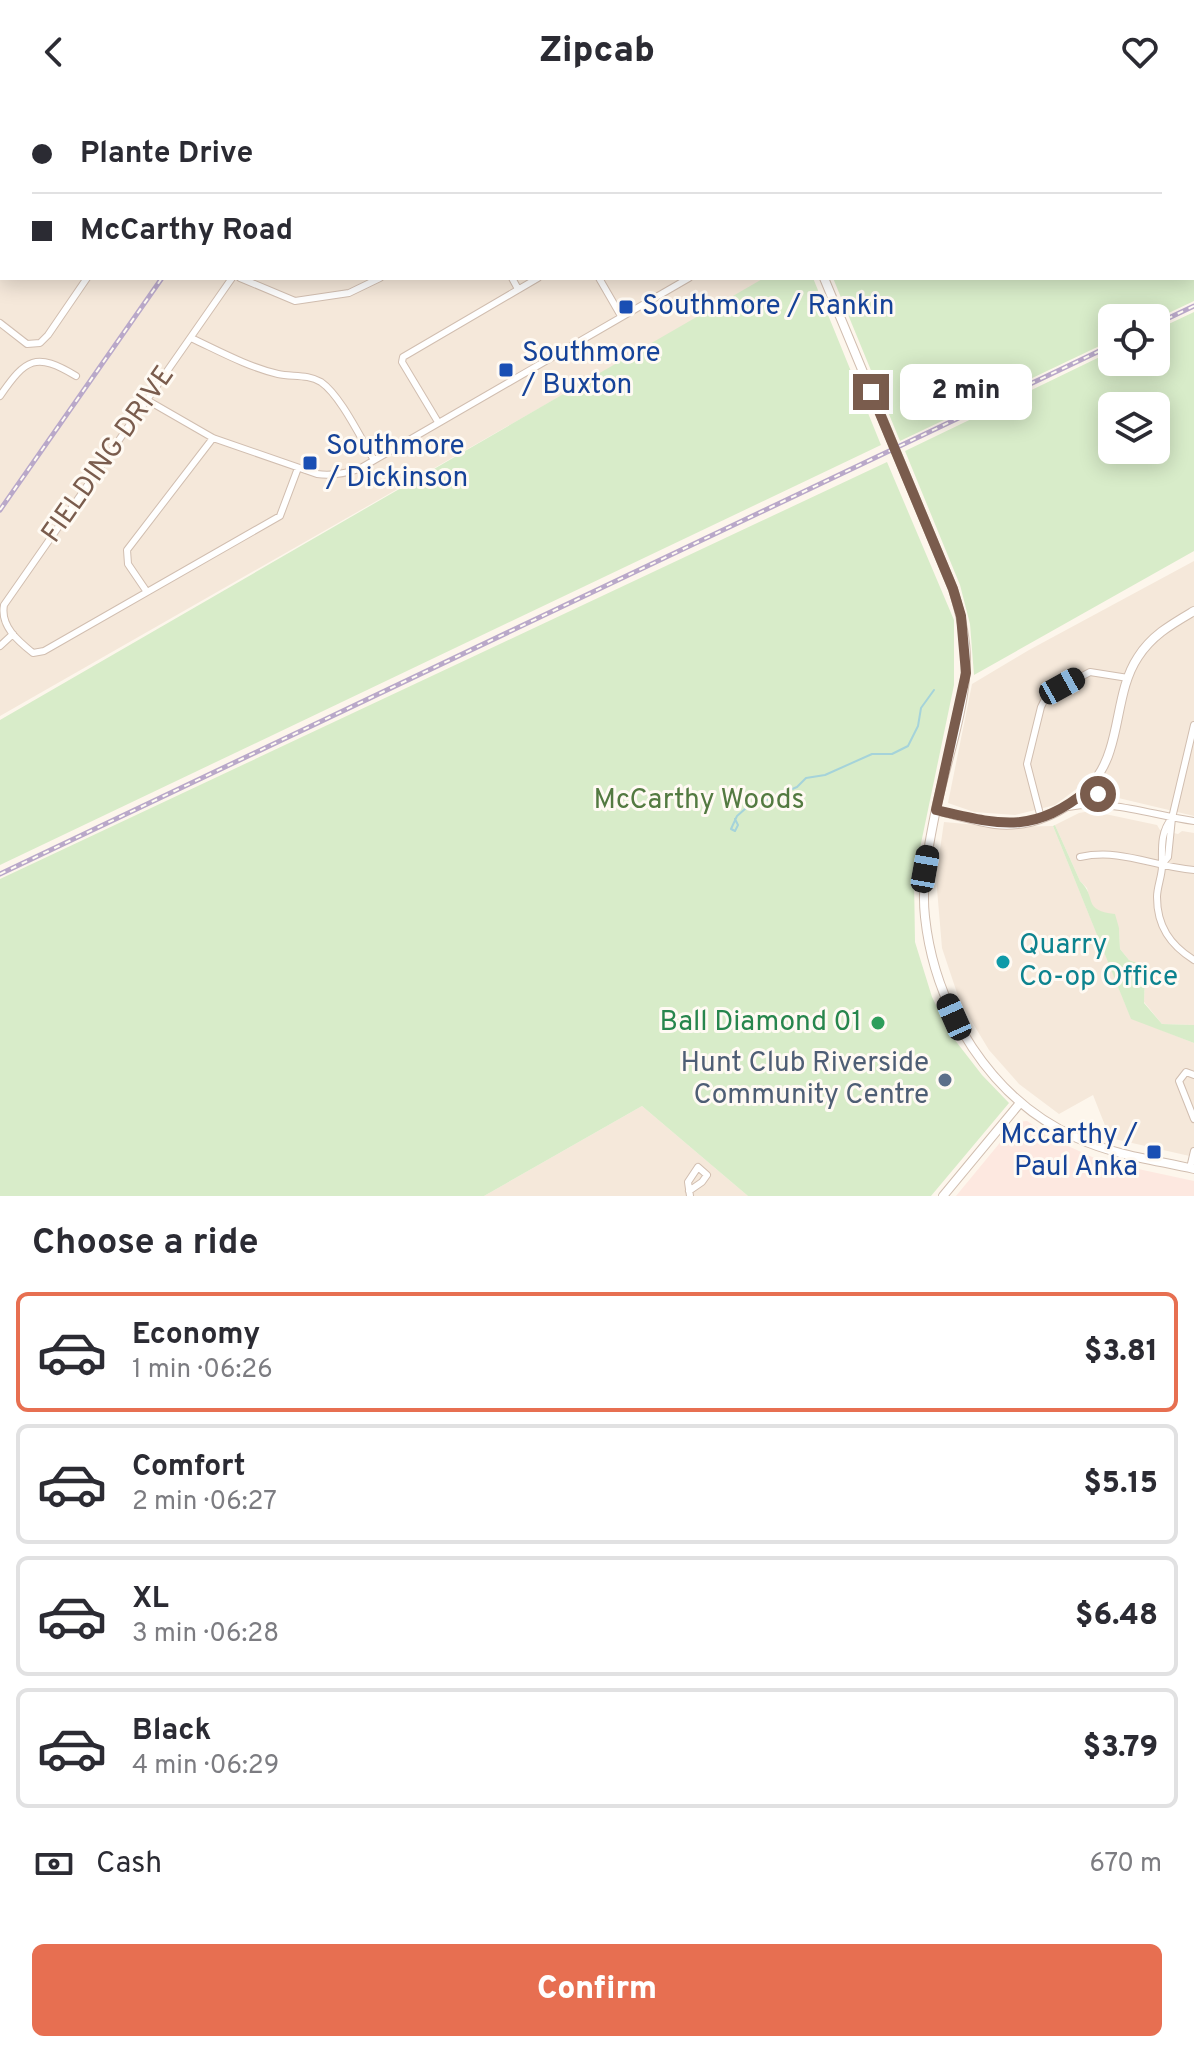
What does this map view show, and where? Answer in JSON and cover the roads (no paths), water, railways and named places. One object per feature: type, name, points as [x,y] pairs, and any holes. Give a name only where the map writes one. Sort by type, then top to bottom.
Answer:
[{"type":"street","points":[[0,323],[27,344],[37,344],[46,338],[86,280]]},
{"type":"street","name":"FIELDING DRIVE","points":[[13,634],[4,620],[4,605],[231,280]]},
{"type":"street","points":[[245,280],[295,301],[349,293],[376,280]]},
{"type":"street","points":[[513,280],[518,289]]},
{"type":"street","points":[[438,422],[402,362],[403,357],[534,280]]},
{"type":"street","points":[[600,280],[621,316]]},
{"type":"street","points":[[147,400],[213,438],[298,468],[331,476],[359,469],[685,280]]},
{"type":"street","points":[[825,280],[953,589],[961,616],[966,673],[936,810],[924,897],[933,965],[954,1017],[985,1065],[1020,1103],[1052,1125],[1122,1154],[1192,1169],[1194,1151]]},
{"type":"street","points":[[191,338],[259,368],[279,374],[310,377],[322,383],[334,396],[374,460]]},
{"type":"street","points":[[0,396],[25,366],[38,361],[55,364],[76,376]]},
{"type":"street","points":[[147,592],[128,564],[127,550],[213,438]]},
{"type":"street","points":[[0,646],[13,634],[33,653],[38,653],[280,516],[298,468]]},
{"type":"street","points":[[936,810],[999,824],[1041,818],[1063,808],[1089,789],[1110,754],[1128,678],[1140,654],[1158,633],[1194,611]]},
{"type":"street","points":[[1041,818],[1027,764],[1041,707],[1047,695],[1090,672],[1128,678]]},
{"type":"street","points":[[1194,725],[1172,818],[1168,857],[1162,864],[1157,896],[1160,924],[1170,940],[1194,960]]},
{"type":"street","points":[[1089,789],[1114,805]]},
{"type":"street","points":[[1063,808],[1114,805],[1194,821]]},
{"type":"street","points":[[1080,857],[1114,853],[1194,870]]},
{"type":"street","points":[[1194,1075],[1186,1072],[1179,1081],[1194,1119]]},
{"type":"street","points":[[943,1196],[1020,1103]]},
{"type":"waterway","points":[[735,819],[738,825],[735,831],[731,829],[737,816],[745,809],[797,787],[806,778],[825,775],[872,754],[892,754],[908,746],[918,726],[921,708],[934,690]]},
{"type":"railway","points":[[0,510],[161,280]]},
{"type":"railway","points":[[1170,317],[1194,306]]},
{"type":"railway","points":[[0,874],[1098,352]]},
{"type":"place","name":"Southmore / Rankin","points":[[626,307]]},
{"type":"place","name":"Southmore / Buxton","points":[[506,370]]},
{"type":"place","name":"Southmore / Dickinson","points":[[310,463]]},
{"type":"place","name":"Quarry Co-op Office","points":[[1003,962]]},
{"type":"place","name":"Ball Diamond 01","points":[[878,1023]]},
{"type":"place","name":"Hunt Club Riverside Community Centre","points":[[945,1080]]},
{"type":"place","name":"Mccarthy / Paul Anka","points":[[1154,1152]]},
{"type":"park label","name":"McCarthy Woods","points":[[699,801]]}]
